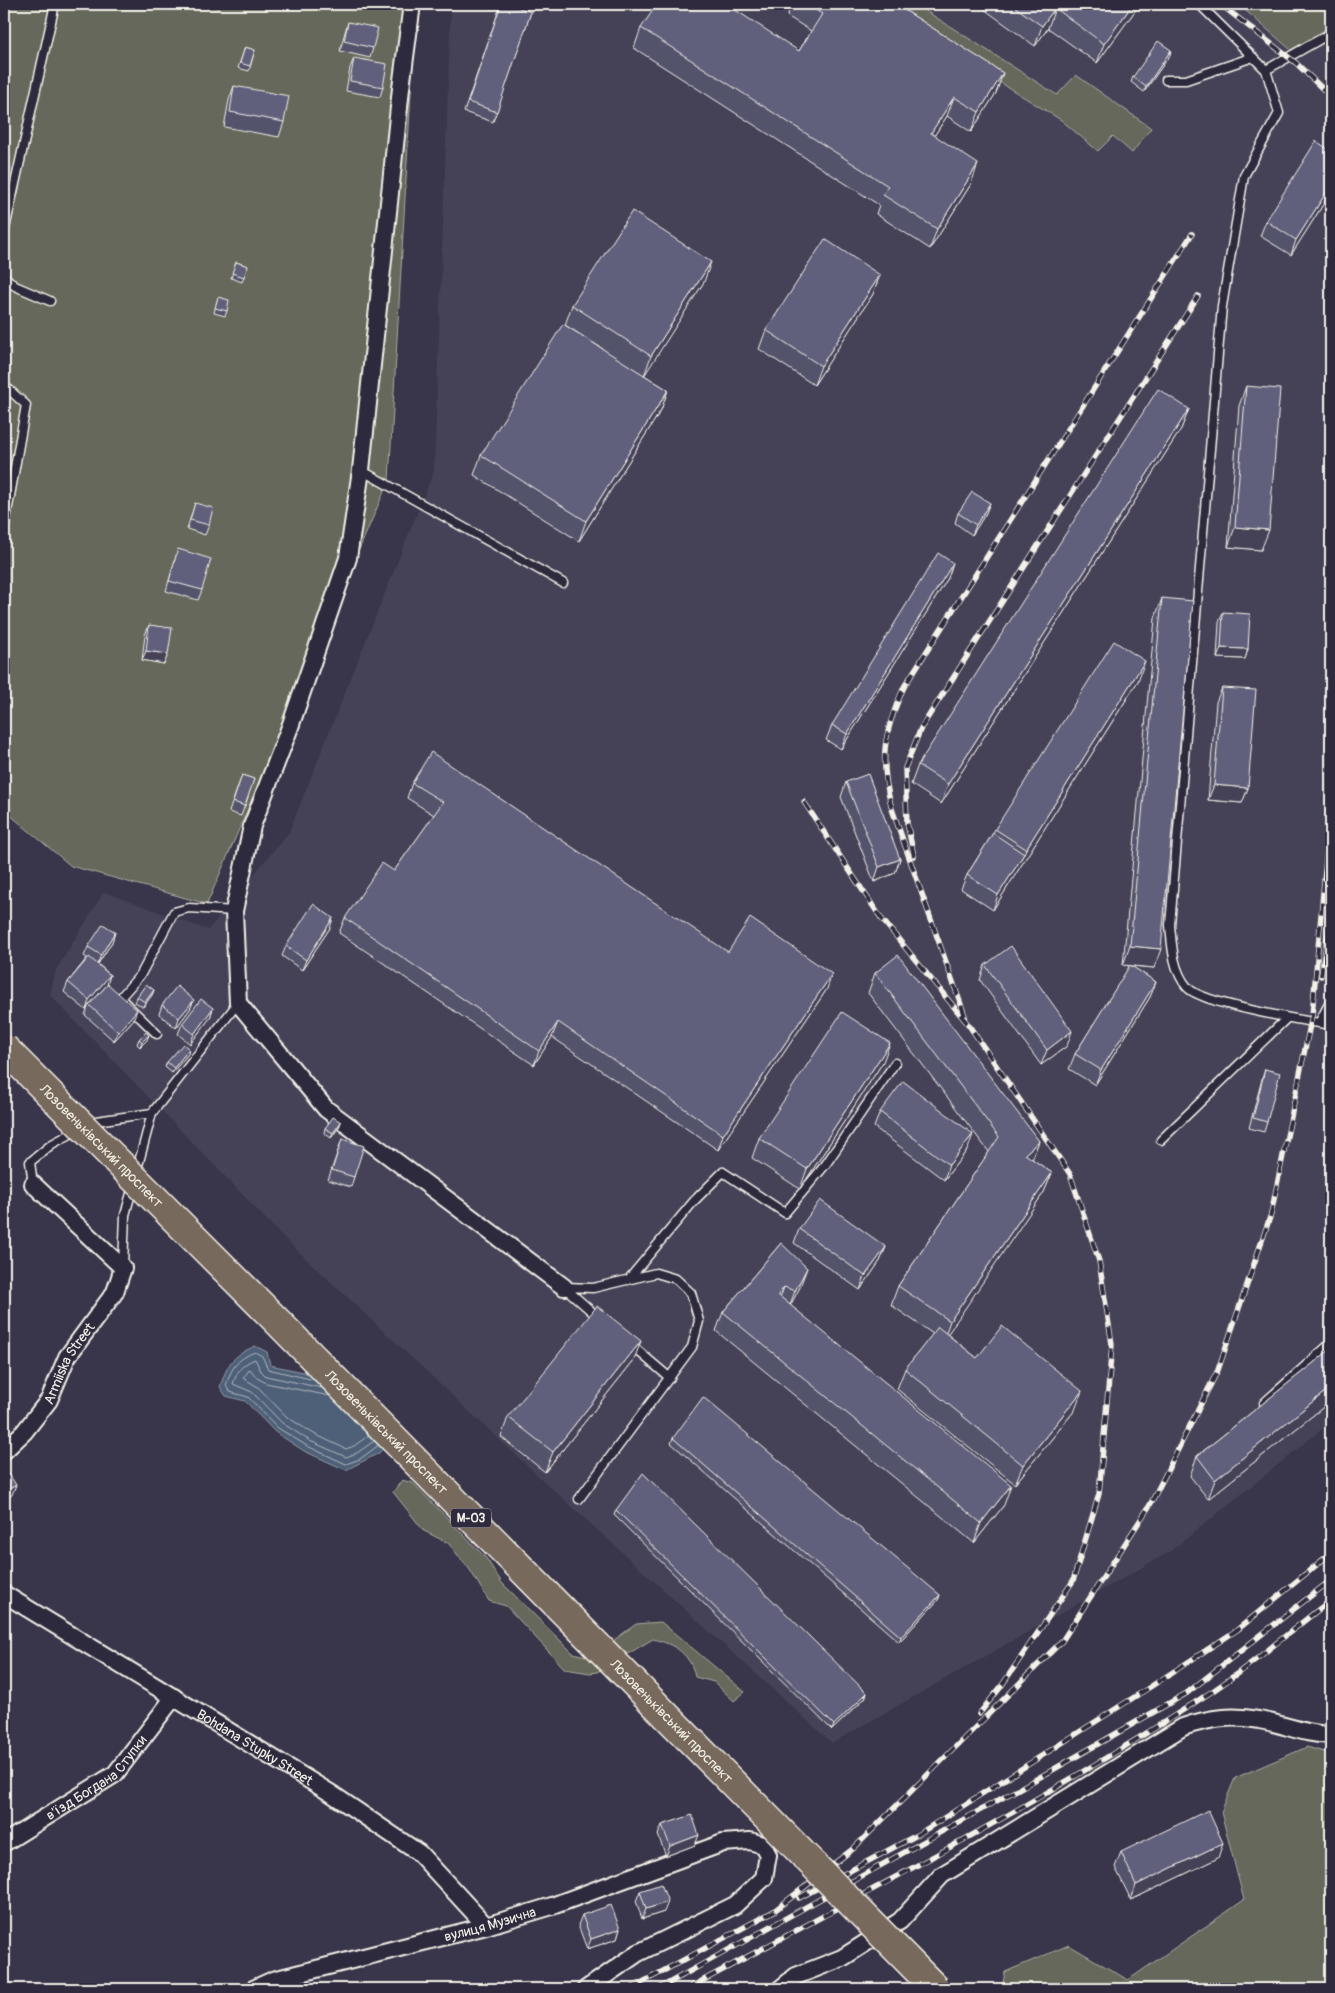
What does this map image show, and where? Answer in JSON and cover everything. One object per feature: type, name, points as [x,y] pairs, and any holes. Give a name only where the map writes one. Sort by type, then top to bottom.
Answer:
[{"type":"highway","name":"Лозовеньківський проспект","points":[[4,1048],[284,1328],[936,1989]]},
{"type":"street","points":[[412,4],[400,98],[361,470],[348,558],[290,727],[252,826],[234,911],[238,1003],[326,1109],[564,1287]]},
{"type":"street","points":[[32,1184],[123,1268]]},
{"type":"street","name":"Armiiska Street","points":[[4,1452],[24,1432],[49,1400],[67,1357],[115,1292],[123,1268]]},
{"type":"street","name":"Bohdana Stupky Street","points":[[4,1594],[332,1794],[419,1853],[486,1926]]},
{"type":"street","name":"в'їзд Богдана Ступки","points":[[4,1843],[115,1774],[174,1697]]},
{"type":"street","points":[[780,1989],[796,1976],[828,1965],[867,1942],[900,1920],[942,1875],[1183,1727],[1211,1718],[1258,1720],[1315,1735],[1331,1735]]},
{"type":"street","name":"вулиця Музична","points":[[253,1989],[273,1980],[486,1926],[552,1906],[724,1843],[750,1841],[763,1845],[768,1854],[764,1878],[735,1905],[638,1954],[586,1989]]},
{"type":"lane","points":[[4,233],[54,4]]},
{"type":"lane","points":[[1199,4],[1266,70],[1279,113],[1244,176],[1222,306],[1170,925],[1173,956],[1179,974],[1188,989],[1205,998],[1287,1018],[1331,1025]]},
{"type":"lane","points":[[1266,70],[1331,33]]},
{"type":"lane","points":[[1166,80],[1186,80],[1253,57]]},
{"type":"lane","points":[[4,238],[4,260]]},
{"type":"lane","points":[[4,276],[14,286],[50,301]]},
{"type":"lane","points":[[4,385],[26,405],[4,530]]},
{"type":"lane","points":[[361,470],[563,583]]},
{"type":"lane","points":[[157,1034],[120,998],[141,974],[174,912],[189,908],[234,911]]},
{"type":"lane","points":[[1319,1023],[1331,1000]]},
{"type":"lane","points":[[123,1268],[125,1215],[143,1140],[152,1113],[238,1003]]},
{"type":"lane","points":[[1161,1140],[1287,1018]]},
{"type":"lane","points":[[628,1280],[694,1201],[723,1172],[785,1213],[826,1164],[895,1063]]},
{"type":"lane","points":[[32,1184],[30,1162],[52,1144],[96,1121],[152,1113]]},
{"type":"lane","points":[[564,1287],[593,1288],[656,1273],[676,1279],[691,1293],[699,1321],[692,1347],[579,1499]]},
{"type":"lane","points":[[564,1287],[608,1325]]},
{"type":"lane","points":[[623,1338],[670,1378]]},
{"type":"lane","points":[[1258,1408],[1331,1342]]},
{"type":"shaded area","points":[[451,4],[1331,4],[1331,1422],[1171,1551],[832,1743],[550,1487],[285,1239],[50,995],[56,970],[104,892],[208,930],[289,832],[434,471]]},
{"type":"green space","points":[[4,4],[416,4],[389,480],[207,904],[71,866],[4,810]]},
{"type":"green space","points":[[873,4],[915,4],[1057,95],[1076,75],[1151,128],[1132,153],[1113,136],[1098,151],[1061,120]]},
{"type":"green space","points":[[1238,4],[1331,4],[1331,26],[1291,50]]},
{"type":"green space","points":[[402,1480],[413,1483],[486,1558],[502,1583],[573,1653],[591,1657],[636,1624],[661,1622],[745,1692],[734,1701],[714,1682],[695,1677],[690,1662],[680,1651],[668,1644],[653,1639],[597,1672],[590,1673],[565,1669],[506,1606],[489,1601],[470,1570],[448,1543],[424,1531],[393,1492]]},
{"type":"green space","points":[[1307,1747],[1331,1754],[1331,1989],[1002,1989],[1005,1972],[1069,1945],[1128,1980],[1244,1900],[1221,1812],[1235,1778]]},
{"type":"water","points":[[255,1346],[267,1352],[270,1365],[322,1376],[399,1428],[379,1453],[346,1470],[304,1451],[275,1432],[245,1401],[226,1396],[220,1387],[228,1366],[235,1357]]},
{"type":"building","points":[[501,4],[509,4],[531,12],[497,112],[468,102]]},
{"type":"building","points":[[657,4],[726,4],[799,51],[822,14],[806,4],[895,4],[1003,73],[979,112],[954,97],[931,133],[978,164],[937,229],[883,195],[888,186],[641,28]]},
{"type":"building","points":[[1011,4],[1133,4],[1104,44],[1055,8],[1042,26]]},
{"type":"building","points":[[348,22],[378,28],[373,48],[344,41]]},
{"type":"building","points":[[1158,41],[1171,50],[1146,87],[1133,77]]},
{"type":"building","points":[[245,47],[255,50],[250,66],[240,63]]},
{"type":"building","points":[[354,58],[387,64],[383,87],[350,81]]},
{"type":"building","points":[[234,86],[289,96],[284,122],[230,112]]},
{"type":"building","points":[[1316,141],[1331,151],[1331,185],[1296,240],[1266,221]]},
{"type":"building","points":[[632,211],[711,262],[651,356],[572,305]]},
{"type":"building","points":[[825,239],[880,275],[821,366],[766,330]]},
{"type":"building","points":[[236,262],[248,266],[244,277],[232,273]]},
{"type":"building","points":[[218,297],[229,300],[227,311],[215,308]]},
{"type":"building","points":[[563,324],[668,390],[586,521],[481,455]]},
{"type":"building","points":[[1246,386],[1280,389],[1269,530],[1235,527]]},
{"type":"building","points":[[1158,389],[1189,409],[948,784],[918,765]]},
{"type":"building","points":[[972,492],[990,503],[976,525],[958,513]]},
{"type":"building","points":[[195,503],[213,508],[209,525],[190,520]]},
{"type":"building","points":[[178,549],[211,559],[202,590],[169,581]]},
{"type":"building","points":[[938,553],[953,563],[847,734],[832,725]]},
{"type":"building","points":[[1162,598],[1193,601],[1161,949],[1130,946]]},
{"type":"building","points":[[1223,612],[1250,614],[1248,649],[1221,648]]},
{"type":"building","points":[[149,625],[172,628],[168,654],[146,651]]},
{"type":"building","points":[[1114,641],[1145,661],[1026,849],[995,829]]},
{"type":"building","points":[[1222,688],[1256,690],[1248,788],[1214,785]]},
{"type":"building","points":[[431,752],[728,952],[750,918],[832,974],[723,1135],[558,1022],[539,1051],[345,918],[382,863],[394,871],[443,802],[412,783]]},
{"type":"building","points":[[868,774],[900,859],[879,867],[846,782]]},
{"type":"building","points":[[242,775],[254,779],[245,806],[233,802]]},
{"type":"building","points":[[993,833],[1024,854],[998,895],[967,875]]},
{"type":"building","points":[[313,904],[333,918],[306,960],[286,946]]},
{"type":"building","points":[[103,924],[115,932],[101,955],[88,947]]},
{"type":"building","points":[[1011,946],[1072,1031],[1047,1050],[985,965]]},
{"type":"building","points":[[898,955],[1039,1141],[1025,1154],[1052,1173],[950,1321],[898,1286],[999,1137],[875,973]]},
{"type":"building","points":[[89,957],[110,975],[89,1000],[68,982]]},
{"type":"building","points":[[1130,965],[1156,982],[1101,1070],[1075,1054]]},
{"type":"building","points":[[108,984],[137,1010],[118,1032],[89,1005]]},
{"type":"building","points":[[146,984],[154,990],[145,1002],[137,997]]},
{"type":"building","points":[[177,986],[194,1000],[179,1018],[162,1005]]},
{"type":"building","points":[[201,999],[213,1008],[194,1034],[182,1024]]},
{"type":"building","points":[[842,1012],[890,1043],[807,1169],[759,1138]]},
{"type":"building","points":[[146,1032],[149,1035],[142,1042],[139,1039]]},
{"type":"building","points":[[183,1044],[189,1049],[174,1068],[167,1062]]},
{"type":"building","points":[[1265,1069],[1280,1073],[1267,1122],[1253,1118]]},
{"type":"building","points":[[903,1081],[973,1134],[949,1165],[880,1112]]},
{"type":"building","points":[[333,1117],[341,1122],[333,1133],[325,1128]]},
{"type":"building","points":[[342,1139],[364,1146],[354,1177],[332,1170]]},
{"type":"building","points":[[820,1200],[886,1247],[865,1276],[799,1229]]},
{"type":"building","points":[[781,1243],[807,1268],[795,1291],[784,1287],[778,1295],[1011,1485],[981,1523],[723,1312]]},
{"type":"building","points":[[597,1306],[641,1341],[553,1452],[508,1417]]},
{"type":"building","points":[[1002,1326],[1082,1391],[1023,1465],[905,1369],[938,1327],[977,1358]]},
{"type":"building","points":[[1331,1349],[1331,1387],[1215,1480],[1197,1456]]},
{"type":"building","points":[[703,1397],[940,1595],[901,1637],[673,1438]]},
{"type":"building","points":[[4,1466],[16,1485],[4,1492]]},
{"type":"building","points":[[643,1473],[867,1693],[834,1725],[616,1510]]},
{"type":"building","points":[[1208,1810],[1223,1843],[1136,1885],[1121,1852]]},
{"type":"building","points":[[692,1815],[699,1835],[670,1846],[662,1825]]},
{"type":"building","points":[[661,1884],[668,1902],[646,1909],[640,1891]]},
{"type":"building","points":[[611,1905],[620,1929],[591,1939],[582,1915]]},
{"type":"railway","points":[[1220,4],[1296,63],[1331,97]]},
{"type":"railway","points":[[965,1016],[892,809],[885,775],[885,747],[891,719],[904,687],[1192,234]]},
{"type":"railway","points":[[914,856],[907,823],[905,768],[921,728],[1198,296]]},
{"type":"railway","points":[[804,802],[881,918],[968,1024],[1070,1174],[1099,1261],[1112,1344],[1099,1494],[1073,1581],[1000,1688],[979,1714]]},
{"type":"railway","points":[[630,1989],[774,1911],[854,1848],[1062,1641],[1150,1505],[1218,1370],[1271,1214],[1312,1015],[1331,804]]},
{"type":"railway","points":[[1321,976],[1331,914]]},
{"type":"railway","points":[[799,1898],[917,1835],[1147,1689],[1237,1630],[1331,1553]]},
{"type":"railway","points":[[658,1989],[1049,1772],[1187,1693],[1331,1580]]},
{"type":"railway","points":[[687,1989],[885,1883],[1081,1773],[1224,1683],[1331,1600]]}]
